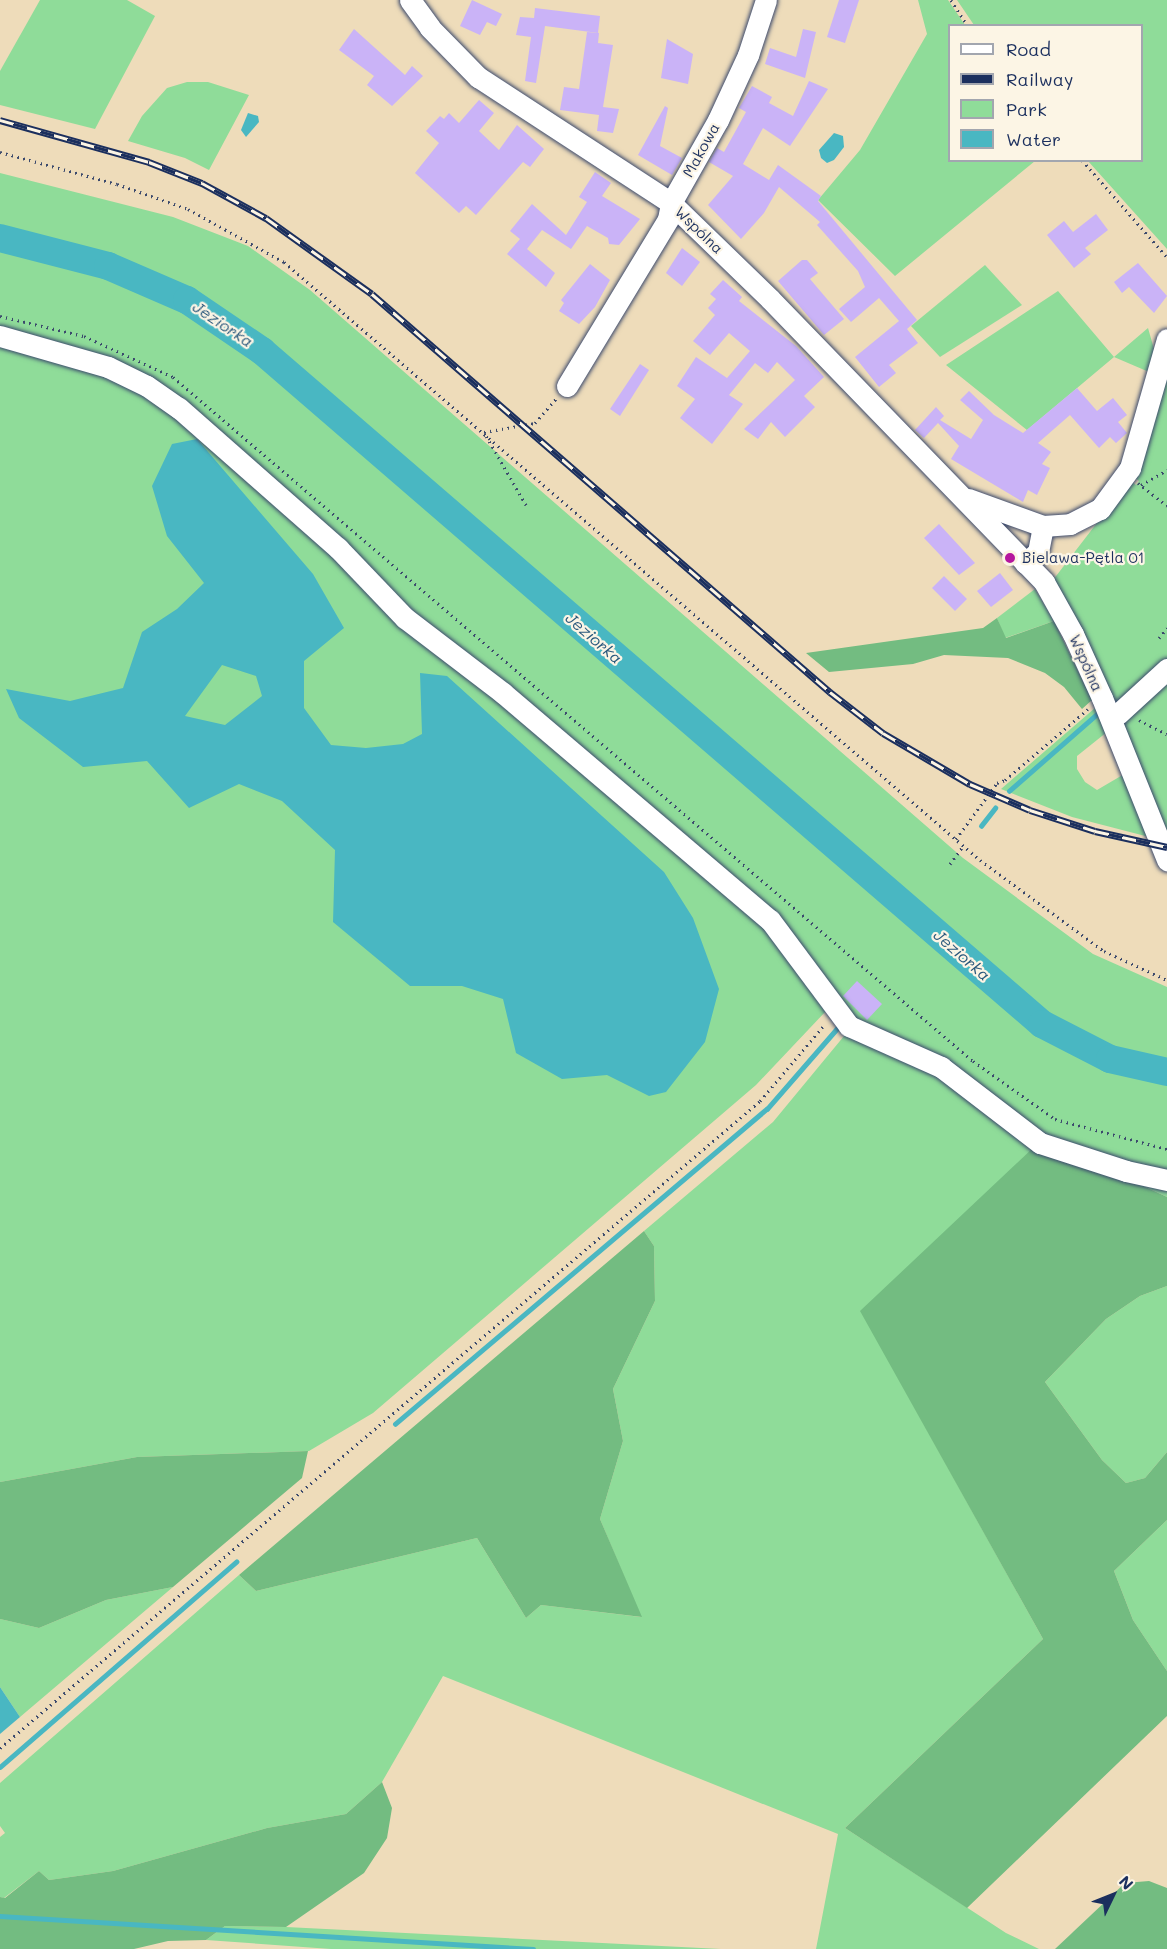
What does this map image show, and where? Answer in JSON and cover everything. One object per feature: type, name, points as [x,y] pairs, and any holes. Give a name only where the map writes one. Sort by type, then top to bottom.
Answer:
[{"type":"street","name":"Wspólna","points":[[410,0],[430,28],[478,77],[671,203],[770,299],[1044,582],[1102,698],[1167,860]]},
{"type":"street","name":"Makowa","points":[[567,386],[668,219],[671,203],[718,120],[748,54],[766,0]]},
{"type":"street","points":[[0,336],[108,367],[147,386],[179,408],[338,548],[405,618],[503,693],[770,920],[839,1016],[941,1067],[1040,1143],[1126,1171],[1167,1180]]},
{"type":"street","points":[[1025,563],[1038,552],[1043,526],[1086,518],[1100,508],[1128,474],[1167,339]]},
{"type":"street","name":"Wspólna","points":[[959,496],[1043,526]]},
{"type":"street","points":[[1121,713],[1167,669]]},
{"type":"path","points":[[951,0],[967,24]]},
{"type":"path","points":[[0,152],[117,184],[188,209],[255,243],[324,293],[956,839],[1104,951],[1167,980]]},
{"type":"path","points":[[1084,162],[1167,257]]},
{"type":"path","points":[[0,316],[84,336],[173,377],[973,1061],[1055,1119],[1167,1149]]},
{"type":"path","points":[[484,432],[535,423],[567,386]]},
{"type":"path","points":[[484,432],[526,505]]},
{"type":"path","points":[[1167,470],[1139,484],[1167,506]]},
{"type":"path","points":[[1159,638],[1167,628]]},
{"type":"path","points":[[956,839],[996,783],[1005,780],[1102,698]]},
{"type":"path","points":[[1121,713],[1167,734]]},
{"type":"path","points":[[950,864],[964,845]]},
{"type":"path","points":[[0,1748],[760,1101],[825,1024],[839,1016]]},
{"type":"green space","points":[[40,0],[127,0],[155,16],[95,129],[0,105],[0,71]]},
{"type":"green space","points":[[918,0],[948,0],[964,24],[948,24],[948,162],[1034,162],[895,276],[818,200],[860,150],[927,34]]},
{"type":"green space","points":[[957,0],[1167,0],[1167,249],[1089,162],[1143,162],[1143,24],[973,24]]},
{"type":"green space","points":[[187,82],[208,82],[249,95],[209,170],[185,158],[128,141],[142,116],[167,88]]},
{"type":"green space","points":[[0,173],[173,217],[248,246],[310,290],[963,858],[1093,954],[1167,987],[1167,1197],[1122,1176],[861,1311],[1043,1639],[845,1828],[1006,1933],[1039,1949],[816,1949],[838,1834],[443,1676],[382,1782],[346,1814],[267,1828],[113,1871],[49,1880],[39,1871],[4,1898],[0,1897],[0,1837],[5,1833],[0,1826],[0,1783],[239,1575],[256,1591],[477,1538],[526,1618],[541,1605],[641,1617],[600,1519],[623,1441],[613,1389],[655,1301],[654,1246],[644,1231],[773,1122],[849,1030],[826,1011],[756,1085],[373,1413],[309,1451],[137,1457],[0,1482]]},
{"type":"green space","points":[[985,265],[1022,305],[940,357],[911,326]]},
{"type":"green space","points":[[1058,291],[1114,357],[1027,430],[946,365]]},
{"type":"green space","points":[[1148,328],[1154,349],[1149,372],[1114,357]]},
{"type":"green space","points":[[1167,380],[1167,836],[1053,580],[1130,480],[1136,485],[1139,481],[1133,476],[1157,381]]},
{"type":"green space","points":[[1035,589],[1054,621],[1005,638],[997,618]]},
{"type":"green space","points":[[997,618],[1006,638],[1054,621],[1092,700],[1082,709],[1064,687],[1045,673],[1008,658],[944,655],[913,664],[829,672],[806,653],[983,628]]},
{"type":"green space","points":[[1095,708],[1107,732],[1077,756],[1077,769],[1085,782],[1097,790],[1126,773],[1153,838],[1072,817],[1001,789]]},
{"type":"green space","points":[[1034,1147],[1122,1176],[1167,1197],[1167,1286],[1140,1296],[1106,1319],[1045,1382],[1102,1460],[1126,1483],[1145,1478],[1167,1452],[1167,1520],[1114,1571],[1133,1620],[1167,1671],[1167,1716],[967,1908],[845,1828],[1043,1639],[860,1311]]},
{"type":"green space","points":[[644,1231],[654,1246],[655,1301],[613,1389],[623,1441],[600,1519],[642,1617],[541,1605],[526,1618],[477,1538],[256,1591],[239,1575]]},
{"type":"green space","points":[[1167,1286],[1167,1452],[1145,1478],[1126,1483],[1102,1460],[1045,1382],[1106,1319],[1140,1296]]},
{"type":"green space","points":[[308,1451],[302,1478],[173,1587],[106,1600],[39,1628],[0,1619],[0,1482],[137,1457]]},
{"type":"green space","points":[[1167,1520],[1167,1671],[1133,1620],[1114,1571]]},
{"type":"green space","points":[[173,1587],[20,1717],[0,1687],[0,1619],[39,1628],[106,1600]]},
{"type":"green space","points":[[382,1782],[392,1808],[387,1838],[364,1873],[286,1927],[225,1926],[206,1940],[168,1941],[134,1949],[0,1949],[0,1897],[5,1898],[39,1871],[49,1880],[113,1871],[267,1828],[346,1814]]},
{"type":"green space","points":[[1149,1881],[1167,1888],[1167,1949],[1055,1949],[1125,1883]]},
{"type":"green space","points":[[225,1926],[286,1927],[721,1949],[331,1949],[206,1940]]},
{"type":"water","points":[[248,113],[258,116],[259,122],[246,137],[241,130]]},
{"type":"water","points":[[834,133],[843,136],[844,147],[834,160],[827,163],[821,158],[819,150]]},
{"type":"water","points":[[197,439],[313,574],[344,628],[304,661],[304,708],[331,745],[366,748],[403,744],[422,734],[420,673],[447,676],[664,872],[693,918],[719,989],[705,1042],[666,1092],[649,1096],[607,1075],[562,1079],[516,1053],[503,999],[462,986],[410,986],[333,922],[335,850],[282,801],[239,784],[189,808],[147,761],[83,767],[19,718],[6,689],[70,701],[123,688],[142,632],[177,609],[204,583],[167,536],[152,486],[172,444]],"holes":[[[222,665],[256,676],[262,696],[225,725],[185,716]]]},
{"type":"water","points":[[0,1687],[20,1717],[0,1734]]},
{"type":"building","points":[[472,0],[502,14],[496,26],[487,22],[480,35],[460,26]]},
{"type":"building","points":[[839,0],[859,0],[845,43],[827,37]]},
{"type":"building","points":[[535,8],[600,16],[598,33],[545,26],[536,83],[525,81],[531,37],[516,35],[520,17],[534,18]]},
{"type":"building","points":[[354,29],[405,75],[412,66],[423,76],[392,106],[367,85],[374,76],[339,50]]},
{"type":"building","points":[[803,29],[816,32],[805,78],[765,64],[770,48],[796,57]]},
{"type":"building","points":[[587,32],[599,33],[598,43],[613,45],[603,107],[619,109],[613,133],[597,131],[599,115],[560,110],[564,87],[579,89]]},
{"type":"building","points":[[667,39],[693,54],[688,84],[661,78]]},
{"type":"building","points":[[809,81],[828,89],[790,146],[763,128],[743,164],[769,180],[778,165],[821,196],[818,201],[917,320],[907,329],[918,343],[889,365],[896,373],[879,387],[855,357],[899,321],[879,298],[851,322],[839,309],[865,287],[858,271],[817,225],[820,222],[779,187],[764,213],[741,239],[708,205],[733,176],[709,162],[717,148],[724,152],[746,112],[739,108],[752,86],[772,97],[769,103],[793,116]]},
{"type":"building","points":[[479,100],[494,113],[479,131],[499,150],[517,125],[544,149],[530,167],[523,162],[476,215],[466,206],[459,213],[415,173],[439,143],[426,131],[440,116],[444,119],[449,113],[459,123]]},
{"type":"building","points":[[665,106],[668,108],[660,146],[682,158],[672,175],[638,155]]},
{"type":"building","points":[[595,172],[611,183],[602,196],[640,219],[619,245],[609,244],[608,238],[587,226],[571,249],[542,230],[527,249],[555,273],[546,287],[507,254],[520,239],[510,231],[532,204],[566,235],[587,202],[579,197]]},
{"type":"building","points":[[1096,214],[1108,230],[1085,248],[1091,254],[1074,268],[1047,235],[1064,221],[1073,232]]},
{"type":"building","points":[[682,248],[700,262],[682,286],[666,273]]},
{"type":"building","points":[[802,260],[807,260],[818,273],[810,279],[844,319],[824,335],[778,281]]},
{"type":"building","points":[[1138,263],[1167,296],[1154,313],[1129,287],[1122,293],[1114,282]]},
{"type":"building","points":[[590,264],[610,280],[595,307],[579,324],[559,311],[564,303],[561,300]]},
{"type":"building","points":[[723,280],[742,297],[739,301],[796,346],[824,377],[804,396],[815,407],[785,437],[771,422],[758,439],[744,429],[795,380],[777,362],[768,373],[755,363],[729,395],[743,404],[712,444],[680,418],[695,399],[677,386],[696,357],[727,378],[750,351],[729,333],[710,355],[693,341],[715,315],[708,308],[716,299],[710,294]]},
{"type":"building","points":[[640,364],[649,370],[620,416],[610,409]]},
{"type":"building","points":[[1077,388],[1097,411],[1113,398],[1127,415],[1118,422],[1127,433],[1116,443],[1110,437],[1099,448],[1070,415],[1038,443],[1051,452],[1042,464],[1050,468],[1037,495],[1028,490],[1023,502],[951,459],[959,446],[938,423],[924,438],[915,430],[936,407],[944,416],[940,420],[971,439],[983,420],[960,400],[969,391],[994,415],[1023,433]]},
{"type":"building","points":[[939,524],[975,563],[959,575],[924,538]]},
{"type":"building","points":[[1000,573],[1013,590],[991,607],[977,591]]},
{"type":"building","points":[[944,576],[967,599],[955,611],[932,588]]},
{"type":"building","points":[[857,981],[882,1004],[867,1020],[843,996]]},
{"type":"waterway","name":"Jeziorka","points":[[0,238],[108,266],[187,300],[262,351],[1042,1024],[1110,1059],[1167,1072]]},
{"type":"waterway","points":[[1009,791],[1098,713]]},
{"type":"waterway","points":[[981,826],[995,808]]},
{"type":"waterway","points":[[395,1424],[767,1109],[841,1024]]},
{"type":"waterway","points":[[0,1767],[236,1562]]},
{"type":"waterway","points":[[0,1916],[533,1949]]},
{"type":"railway","points":[[0,120],[149,162],[202,183],[266,218],[372,294],[830,692],[883,733],[970,784],[1030,810],[1095,831],[1167,847]]},
{"type":"place","name":"Bielawa-Pętla 01","points":[[1010,558]]}]
